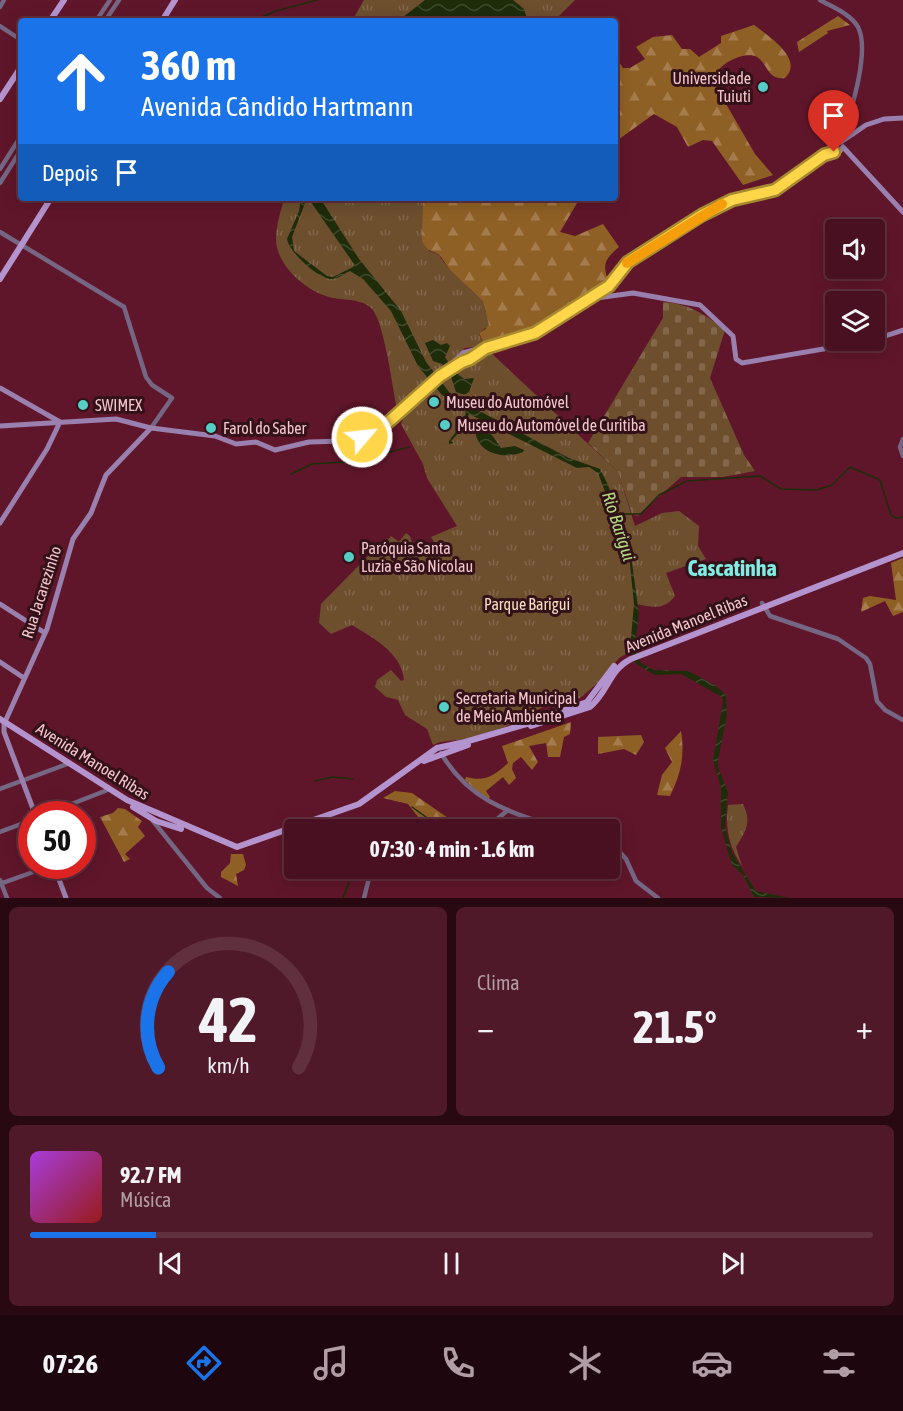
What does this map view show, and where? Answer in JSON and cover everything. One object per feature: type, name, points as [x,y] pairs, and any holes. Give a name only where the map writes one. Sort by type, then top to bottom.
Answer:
[{"type":"main road","points":[[52,18],[64,0]]},
{"type":"main road","points":[[164,18],[175,0]]},
{"type":"main road","points":[[0,99],[18,72]]},
{"type":"main road","points":[[0,426],[111,419],[151,428],[215,436],[236,444],[256,442],[275,450],[309,442],[341,442],[380,429],[453,366],[486,348],[535,333],[611,285],[628,262],[702,215],[732,200],[775,190],[839,147],[851,135],[880,120],[903,118]]},
{"type":"main road","points":[[849,119],[851,135]]},
{"type":"main road","points":[[839,147],[851,156],[903,212]]},
{"type":"main road","points":[[0,279],[49,201]]},
{"type":"main road","points":[[585,300],[633,293],[699,305],[731,334],[736,359],[742,363],[874,340],[903,330]]},
{"type":"main road","points":[[463,352],[472,354]]},
{"type":"main road","points":[[463,352],[466,360]]},
{"type":"main road","points":[[453,366],[463,352]]},
{"type":"main road","points":[[0,388],[51,416],[57,423]]},
{"type":"main road","points":[[0,523],[47,449],[57,423]]},
{"type":"main road","name":"Rua Jacarezinho","points":[[2,722],[45,633],[69,548],[91,513],[102,482],[151,428]]},
{"type":"main road","name":"Avenida Manoel Ribas","points":[[329,819],[370,802],[418,763],[441,750],[530,724],[587,702],[611,668],[666,640],[792,596],[814,583],[889,558],[902,551]]},
{"type":"main road","name":"Avenida Manoel Ribas","points":[[639,653],[902,551]]},
{"type":"main road","points":[[0,604],[45,633]]},
{"type":"main road","points":[[659,647],[666,640]]},
{"type":"main road","points":[[0,662],[24,678]]},
{"type":"main road","points":[[2,722],[30,801]]},
{"type":"main road","name":"Avenida Manoel Ribas","points":[[2,722],[161,823],[237,847],[284,834]]},
{"type":"main road","name":"Avenida Manoel Ribas","points":[[327,819],[348,811]]},
{"type":"main road","points":[[58,879],[66,898]]},
{"type":"street","points":[[0,6],[4,0]]},
{"type":"street","points":[[98,18],[110,0]]},
{"type":"street","points":[[107,18],[119,0]]},
{"type":"street","points":[[820,0],[850,18],[859,28],[861,36],[858,73],[849,119],[839,147]]},
{"type":"street","points":[[0,26],[18,38]]},
{"type":"street","points":[[0,169],[18,141]]},
{"type":"street","points":[[0,183],[18,155]]},
{"type":"street","points":[[0,232],[124,307],[148,380],[172,398],[151,428]]},
{"type":"street","points":[[903,439],[900,447],[903,456]]},
{"type":"street","points":[[763,605],[770,616],[841,640],[866,658],[871,666],[877,701],[903,720]]},
{"type":"street","points":[[450,747],[451,766]]},
{"type":"street","points":[[441,750],[451,766],[474,793],[489,803],[534,819]]},
{"type":"street","points":[[0,789],[68,764]]},
{"type":"street","points":[[82,801],[109,790]]},
{"type":"street","points":[[497,819],[508,810]]},
{"type":"street","points":[[150,815],[161,823],[205,885],[220,898]]},
{"type":"street","points":[[0,832],[18,825]]},
{"type":"street","points":[[620,852],[626,859],[636,881],[658,898]]},
{"type":"street","points":[[7,898],[0,883],[18,877]]},
{"type":"street","points":[[364,898],[368,879]]},
{"type":"green space","points":[[364,0],[575,0],[559,16],[561,18],[354,18]]},
{"type":"green space","points":[[838,16],[850,25],[827,31],[828,33],[799,52],[797,42]]},
{"type":"green space","points":[[754,25],[782,48],[790,63],[790,71],[785,78],[775,77],[761,60],[753,55],[742,56],[730,61],[717,73],[715,85],[755,154],[773,175],[743,185],[712,141],[703,140],[688,147],[677,127],[654,114],[618,140],[618,60],[623,68],[630,68],[645,59],[636,47],[653,37],[672,35],[682,49],[690,49],[699,57],[721,43],[721,36]]},
{"type":"green space","points":[[283,201],[423,201],[422,242],[429,251],[438,254],[449,269],[483,301],[489,325],[479,334],[485,346],[465,348],[427,386],[412,394],[397,410],[384,341],[372,309],[359,302],[323,295],[295,277],[281,259],[277,249],[278,223]]},
{"type":"green space","points":[[423,201],[578,201],[560,232],[575,236],[603,224],[619,247],[607,259],[605,267],[609,283],[534,330],[485,346],[479,333],[486,329],[487,318],[482,302],[456,277],[440,256],[425,247],[422,240]]},
{"type":"green space","points":[[663,302],[681,305],[696,311],[725,330],[710,378],[744,455],[755,471],[723,477],[681,477],[637,516],[632,514],[618,472],[588,443],[663,318]]},
{"type":"green space","name":"Parque Barigui","points":[[488,350],[618,472],[635,526],[662,513],[679,511],[699,526],[698,546],[706,559],[666,573],[675,596],[667,604],[657,607],[636,604],[633,650],[619,658],[600,681],[580,698],[543,707],[505,727],[466,739],[433,745],[427,729],[405,715],[398,700],[386,697],[375,687],[377,680],[391,670],[401,681],[404,680],[402,670],[392,654],[352,625],[331,634],[319,623],[321,604],[378,546],[382,547],[391,536],[399,542],[406,533],[410,536],[413,546],[428,546],[434,542],[431,537],[457,526],[427,478],[423,464],[401,424],[407,413],[427,392]]},
{"type":"green space","points":[[903,558],[903,612],[893,616],[885,601],[861,612],[863,598],[870,596],[896,600],[891,563]]},
{"type":"green space","points":[[571,722],[570,734],[564,737],[560,757],[548,757],[546,743],[529,746],[538,762],[532,770],[521,757],[513,763],[512,769],[516,778],[509,785],[503,777],[486,791],[490,797],[487,800],[465,780],[466,777],[479,779],[489,777],[508,763],[502,746]]},
{"type":"green space","points":[[681,731],[682,756],[677,780],[670,796],[657,795],[662,775],[672,762],[665,748]]},
{"type":"green space","points":[[641,735],[644,742],[636,755],[624,749],[598,754],[598,737]]},
{"type":"green space","points":[[395,791],[412,793],[450,819],[420,819],[408,804],[383,798]]},
{"type":"green space","points":[[743,804],[747,826],[736,847],[742,866],[731,844],[727,813],[728,805]]},
{"type":"green space","points":[[118,808],[125,809],[142,821],[138,827],[145,836],[125,854],[130,859],[124,862],[100,817],[113,813]]},
{"type":"green space","points":[[231,854],[243,854],[246,865],[244,870],[236,874],[238,886],[221,877],[221,872],[230,863]]},
{"type":"water","points":[[425,0],[513,0],[524,9],[527,18],[402,18]]},
{"type":"water","name":"Rio Barigui","points":[[301,201],[306,201],[292,237],[294,251],[327,276],[333,277],[353,267],[354,264],[310,201],[322,201],[359,259],[401,311],[426,362],[449,392],[462,402],[569,458],[600,469],[630,548],[639,614],[635,646],[641,663],[654,670],[688,671],[716,686],[726,695],[727,715],[718,767],[728,792],[725,827],[732,853],[756,891],[790,898],[754,897],[743,875],[732,865],[721,828],[721,787],[713,760],[722,697],[681,674],[655,675],[636,664],[630,648],[634,604],[629,555],[598,473],[589,467],[577,468],[469,414],[464,427],[451,441],[454,443],[449,444],[464,421],[466,412],[442,395],[418,366],[391,311],[363,279],[350,271],[335,279],[327,278],[313,270],[293,251],[287,239],[299,211]]},
{"type":"water","points":[[433,340],[441,345],[447,343],[450,346],[445,357],[454,371],[464,379],[474,378],[469,392],[464,395],[456,392],[450,374],[442,364],[433,361],[425,343]]},
{"type":"water","points":[[478,428],[492,435],[501,448],[515,446],[524,450],[523,452],[500,455],[486,450],[477,438],[475,430]]},
{"type":"waterway","points":[[259,18],[317,0]]},
{"type":"waterway","points":[[373,456],[409,447]]},
{"type":"waterway","points":[[291,474],[312,464],[346,462]]},
{"type":"waterway","name":"Rio Barigui","points":[[617,514],[641,514],[659,495],[687,481],[760,476],[781,489],[817,490],[832,485],[850,467],[880,480],[891,515],[896,518],[903,517]]},
{"type":"waterway","points":[[315,781],[332,777],[353,779]]},
{"type":"waterway","points":[[412,807],[429,819]]},
{"type":"waterway","points":[[343,898],[349,882]]},
{"type":"slow traffic","points":[[627,263],[722,204]]},
{"type":"place","name":"Universidade Tuiuti","points":[[763,87]]},
{"type":"place","name":"Museu do Automóvel","points":[[434,402]]},
{"type":"place","name":"SWIMEX","points":[[83,405]]},
{"type":"place","name":"Museu do Automóvel de Curitiba","points":[[445,425]]},
{"type":"place","name":"Farol do Saber","points":[[211,428]]},
{"type":"place","name":"Paróquia Santa Luzia e São Nicolau","points":[[349,557]]},
{"type":"place","name":"Secretaria Municipal de Meio Ambiente","points":[[444,707]]},
{"type":"district","name":"Cascatinha","points":[[732,568]]},
{"type":"route","points":[[362,437],[384,426],[440,376],[462,362],[486,348],[535,333],[609,286],[628,262],[702,215],[732,200],[775,190],[824,155],[834,152]]}]
